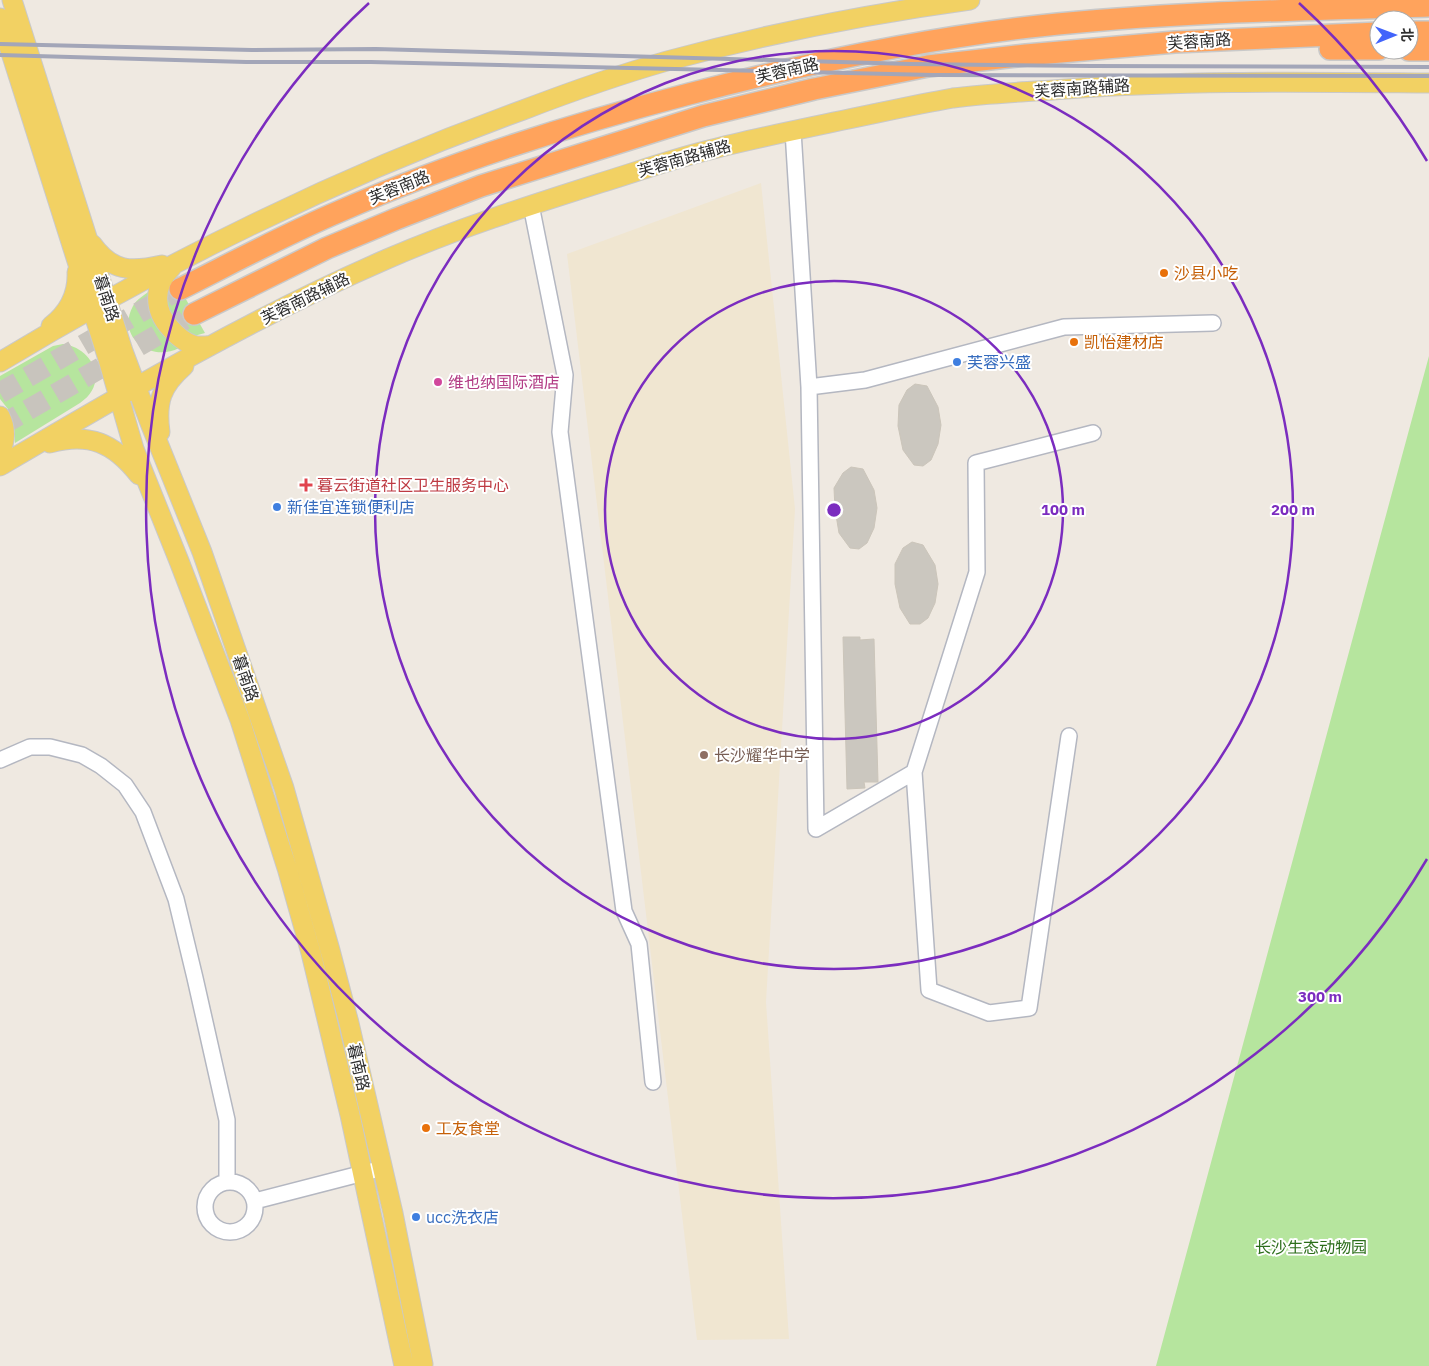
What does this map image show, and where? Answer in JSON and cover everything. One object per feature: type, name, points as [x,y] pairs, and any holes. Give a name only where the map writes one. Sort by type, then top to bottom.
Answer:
[{"type":"highway","name":"芙蓉南路","points":[[180,289],[338,212],[455,165],[625,110],[740,80],[855,54],[1040,26],[1239,12],[1411,4],[1429,6]]},
{"type":"highway","name":"芙蓉南路","points":[[194,314],[310,256],[396,218],[481,186],[703,116],[814,89],[928,66],[1088,50],[1228,39],[1369,34]]},
{"type":"highway","points":[[1088,50],[1369,49]]},
{"type":"main road","name":"暮南路","points":[[12,0],[88,240],[118,397],[134,450],[227,686],[265,796],[311,953],[363,1173],[404,1366]]},
{"type":"main road","points":[[0,362],[100,305],[239,230],[375,168],[488,122],[666,62],[781,34],[885,13],[970,0]]},
{"type":"main road","name":"暮南路","points":[[0,18],[76,256],[136,386],[202,552],[284,788],[330,950],[383,1168],[424,1364],[415,1366]]},
{"type":"main road","name":"芙蓉南路辅路","points":[[0,466],[9,454],[291,304],[386,259],[531,205],[704,151],[954,98],[1104,86],[1178,83],[1429,83]]},
{"type":"main road","points":[[88,240],[99,254],[110,263],[132,270],[181,261]]},
{"type":"main road","points":[[24,348],[58,321],[70,305],[76,288],[76,256]]},
{"type":"main road","points":[[181,261],[162,279],[158,292],[159,310],[175,334],[188,343],[209,347]]},
{"type":"main road","points":[[170,472],[158,419],[160,398],[164,388],[180,370],[209,347]]},
{"type":"main road","points":[[0,416],[5,432],[4,444],[9,454],[64,439],[75,438],[98,442],[109,446],[130,463],[154,498]]},
{"type":"street","points":[[885,13],[897,8],[906,0]]},
{"type":"street","points":[[793,131],[809,387],[816,829],[914,772]]},
{"type":"street","points":[[531,205],[565,375],[560,432],[624,911],[639,944],[653,1082]]},
{"type":"street","points":[[809,387],[865,380],[1064,327],[1213,324]]},
{"type":"street","points":[[1070,736],[1029,1008],[989,1013],[929,990],[914,772],[977,572],[976,463],[1093,432]]},
{"type":"street","points":[[0,760],[30,747],[50,748],[82,755],[101,766],[125,785],[143,812],[176,899],[198,988],[227,1120],[227,1182]]},
{"type":"street","points":[[255,1201],[383,1168]]},
{"type":"street","points":[[227,1182],[234,1182],[247,1188],[255,1201],[256,1208],[252,1220],[242,1230],[228,1233],[214,1227],[206,1215],[204,1207],[214,1188],[227,1182]]},
{"type":"shaded area","name":"长沙耀华中学","points":[[761,183],[795,509],[766,1002],[789,1339],[697,1340],[567,254]]},
{"type":"green space","points":[[174,278],[205,333],[194,336],[184,332],[166,307],[166,288]]},
{"type":"green space","points":[[150,291],[179,348],[168,352],[158,352],[139,344],[133,337],[129,328],[129,317],[133,306]]},
{"type":"green space","points":[[63,344],[83,352],[90,359],[96,377],[94,386],[89,395],[80,403],[15,443],[12,414],[0,399],[0,376],[53,346]]},
{"type":"green space","name":"长沙生态动物园","points":[[1429,356],[1429,1366],[1156,1366]]},
{"type":"building","points":[[915,384],[927,386],[938,407],[941,425],[938,444],[931,460],[923,466],[914,465],[903,450],[898,426],[899,405],[907,390]]},
{"type":"building","points":[[851,467],[863,469],[874,490],[877,508],[874,528],[867,543],[859,549],[850,548],[839,533],[835,509],[834,488],[843,473]]},
{"type":"building","points":[[912,542],[923,545],[935,565],[938,584],[935,603],[928,618],[920,624],[910,624],[900,608],[895,584],[895,564],[903,548]]},
{"type":"building","points":[[843,637],[860,637],[860,640],[874,639],[878,782],[864,782],[865,788],[847,789]]},
{"type":"tunnel","points":[[0,393],[180,289]]},
{"type":"tunnel","points":[[0,426],[194,314]]},
{"type":"railway","points":[[0,44],[252,50],[376,49],[910,64],[1429,67]]},
{"type":"railway","points":[[0,55],[246,62],[371,62],[933,75],[1429,76]]},
{"type":"place","name":"沙县小吃","points":[[1164,273]]},
{"type":"place","name":"凯怡建材店","points":[[1074,342]]},
{"type":"place","name":"芙蓉兴盛","points":[[957,362]]},
{"type":"place","name":"维也纳国际酒店","points":[[438,382]]},
{"type":"place","name":"暮云街道社区卫生服务中心","points":[[306,485]]},
{"type":"place","name":"新佳宜连锁便利店","points":[[277,507]]},
{"type":"place","name":"长沙耀华中学","points":[[704,755]]},
{"type":"place","name":"工友食堂","points":[[426,1128]]},
{"type":"place","name":"ucc洗衣店","points":[[416,1217]]}]
